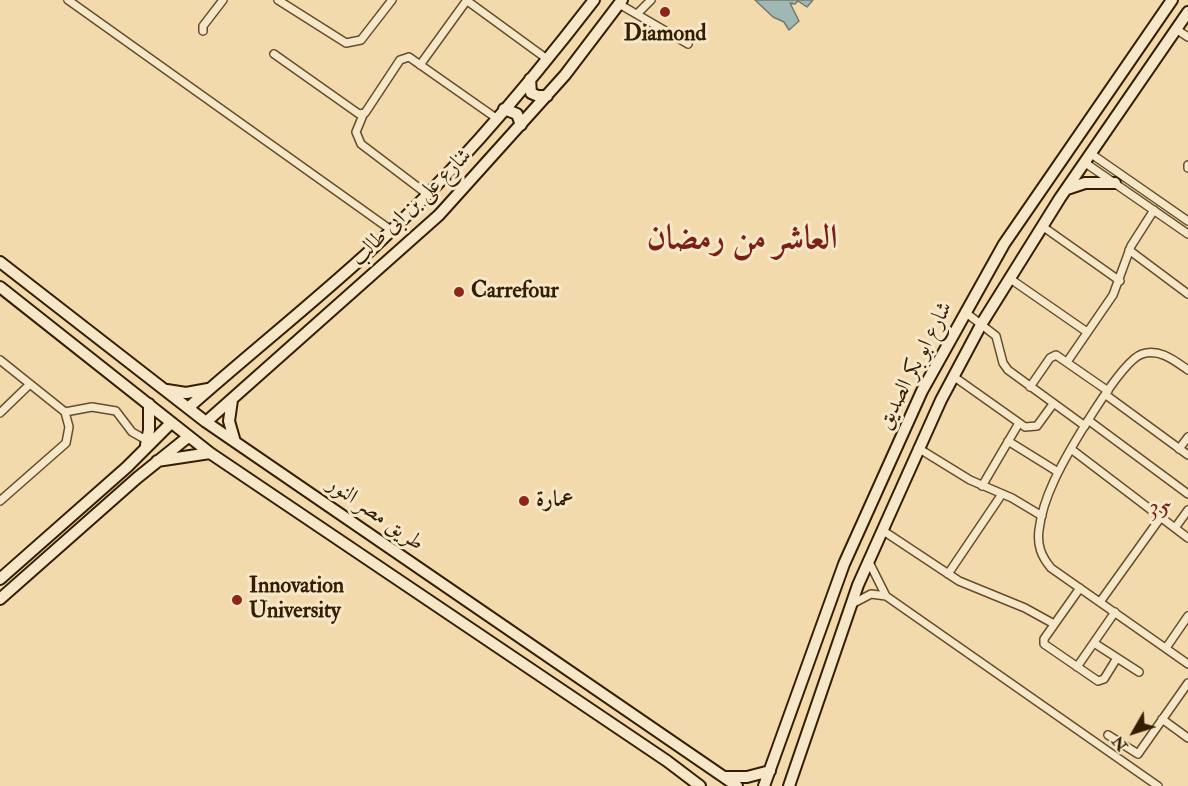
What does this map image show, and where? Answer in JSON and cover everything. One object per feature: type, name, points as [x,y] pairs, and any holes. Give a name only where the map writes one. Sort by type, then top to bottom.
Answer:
[{"type":"street","points":[[68,0],[391,230]]},
{"type":"street","points":[[203,31],[203,26],[223,0]]},
{"type":"street","points":[[278,0],[346,43],[361,40],[392,0]]},
{"type":"street","points":[[420,64],[466,0],[547,59]]},
{"type":"street","name":"شارع على بن ابى طالب","points":[[188,408],[391,230],[427,194],[530,79],[594,0]]},
{"type":"street","points":[[638,13],[651,0]]},
{"type":"street","name":"شارع ابو بكر الصديق","points":[[764,786],[844,564],[922,391],[965,312],[1019,222],[1172,0]]},
{"type":"street","points":[[621,2],[688,44]]},
{"type":"street","name":"شارع على بن ابى طالب","points":[[206,422],[439,215],[547,96],[621,2]]},
{"type":"street","name":"شارع ابو بكر الصديق","points":[[789,786],[850,605],[868,560],[918,447],[953,376],[982,323],[1042,226],[1188,12]]},
{"type":"street","points":[[1176,29],[1188,37]]},
{"type":"street","points":[[274,54],[363,115]]},
{"type":"street","points":[[427,194],[362,144],[356,132],[363,115],[404,57],[409,57],[420,64],[495,118]]},
{"type":"street","points":[[530,79],[531,93],[547,96]]},
{"type":"street","points":[[504,109],[517,114],[521,125]]},
{"type":"street","points":[[1087,158],[1103,162],[1188,221]]},
{"type":"street","points":[[1087,158],[1098,171],[1188,234]]},
{"type":"street","points":[[1098,171],[1103,162]]},
{"type":"street","points":[[1066,189],[1095,182],[1115,183]]},
{"type":"street","points":[[1067,362],[1120,281],[1129,250],[1154,210]]},
{"type":"street","points":[[1042,226],[1120,281]]},
{"type":"street","points":[[1129,250],[1188,294]]},
{"type":"street","name":"طريق مصر النور","points":[[0,262],[206,422],[737,786]]},
{"type":"street","points":[[1009,278],[1087,332]]},
{"type":"street","name":"طريق مصر النور","points":[[0,287],[64,340],[210,453],[700,786]]},
{"type":"street","points":[[965,312],[996,336],[1003,363],[1008,370],[1053,404],[1087,423],[1188,494]]},
{"type":"street","points":[[64,340],[76,334],[79,324]]},
{"type":"street","points":[[82,354],[83,346],[88,341],[99,339]]},
{"type":"street","points":[[1188,370],[1162,354],[1143,353],[1131,361],[1087,423],[1058,472],[1042,516],[1039,538],[1041,554],[1051,567],[1188,664]]},
{"type":"street","points":[[1030,387],[1053,356],[1067,362],[1188,455]]},
{"type":"street","points":[[0,360],[65,412],[69,427],[66,443],[0,501]]},
{"type":"street","points":[[243,362],[246,370],[258,376]]},
{"type":"street","points":[[953,376],[1019,423],[1031,428],[1037,426],[1053,404]]},
{"type":"street","points":[[0,413],[29,385]]},
{"type":"street","points":[[161,387],[186,393],[211,388]]},
{"type":"street","points":[[232,399],[229,421],[235,442]]},
{"type":"street","points":[[146,445],[149,404]]},
{"type":"street","points":[[65,412],[92,407],[116,411],[132,432],[146,445]]},
{"type":"street","points":[[0,579],[126,467],[171,423]]},
{"type":"street","points":[[982,486],[1019,423]]},
{"type":"street","points":[[0,599],[156,461],[188,437]]},
{"type":"street","points":[[1179,449],[1188,437]]},
{"type":"street","points":[[1008,441],[1058,472]]},
{"type":"street","points":[[918,447],[982,486],[1042,516]]},
{"type":"street","points":[[1071,449],[1188,538]]},
{"type":"street","points":[[156,461],[210,453]]},
{"type":"street","points":[[240,472],[252,467],[255,462],[254,456]]},
{"type":"street","points":[[126,467],[137,478]]},
{"type":"street","points":[[266,489],[268,478],[278,472]]},
{"type":"street","points":[[948,574],[1002,494]]},
{"type":"street","points":[[1175,528],[1188,510]]},
{"type":"street","points":[[1100,602],[1161,517]]},
{"type":"street","points":[[882,530],[971,587],[1026,608],[1054,624]]},
{"type":"street","points":[[868,560],[886,596]]},
{"type":"street","points":[[1080,588],[1044,639],[1044,644],[1100,681],[1117,658]]},
{"type":"street","points":[[850,605],[871,594],[886,596],[1158,786]]},
{"type":"street","points":[[1077,667],[1115,612]]},
{"type":"street","points":[[1166,648],[1188,616]]},
{"type":"street","points":[[1094,643],[1139,672]]},
{"type":"street","points":[[1108,735],[1138,754],[1188,683]]},
{"type":"street","points":[[1162,719],[1188,738]]},
{"type":"street","points":[[789,720],[797,726],[808,726]]},
{"type":"street","points":[[723,776],[747,777],[770,771]]},
{"type":"street","points":[[792,774],[796,786]]},
{"type":"water","points":[[755,0],[813,0],[807,7],[798,1],[795,4],[790,3],[799,21],[789,30],[784,22],[773,17]]},
{"type":"place","name":"Diamond","points":[[665,12]]},
{"type":"place","name":"Carrefour","points":[[459,292]]},
{"type":"place","name":"عمارة","points":[[524,501]]},
{"type":"place","name":"Innovation University","points":[[237,600]]},
{"type":"district","name":"العاشر من رمضان","points":[[742,241]]},
{"type":"district","name":"35","points":[[1161,510]]}]
